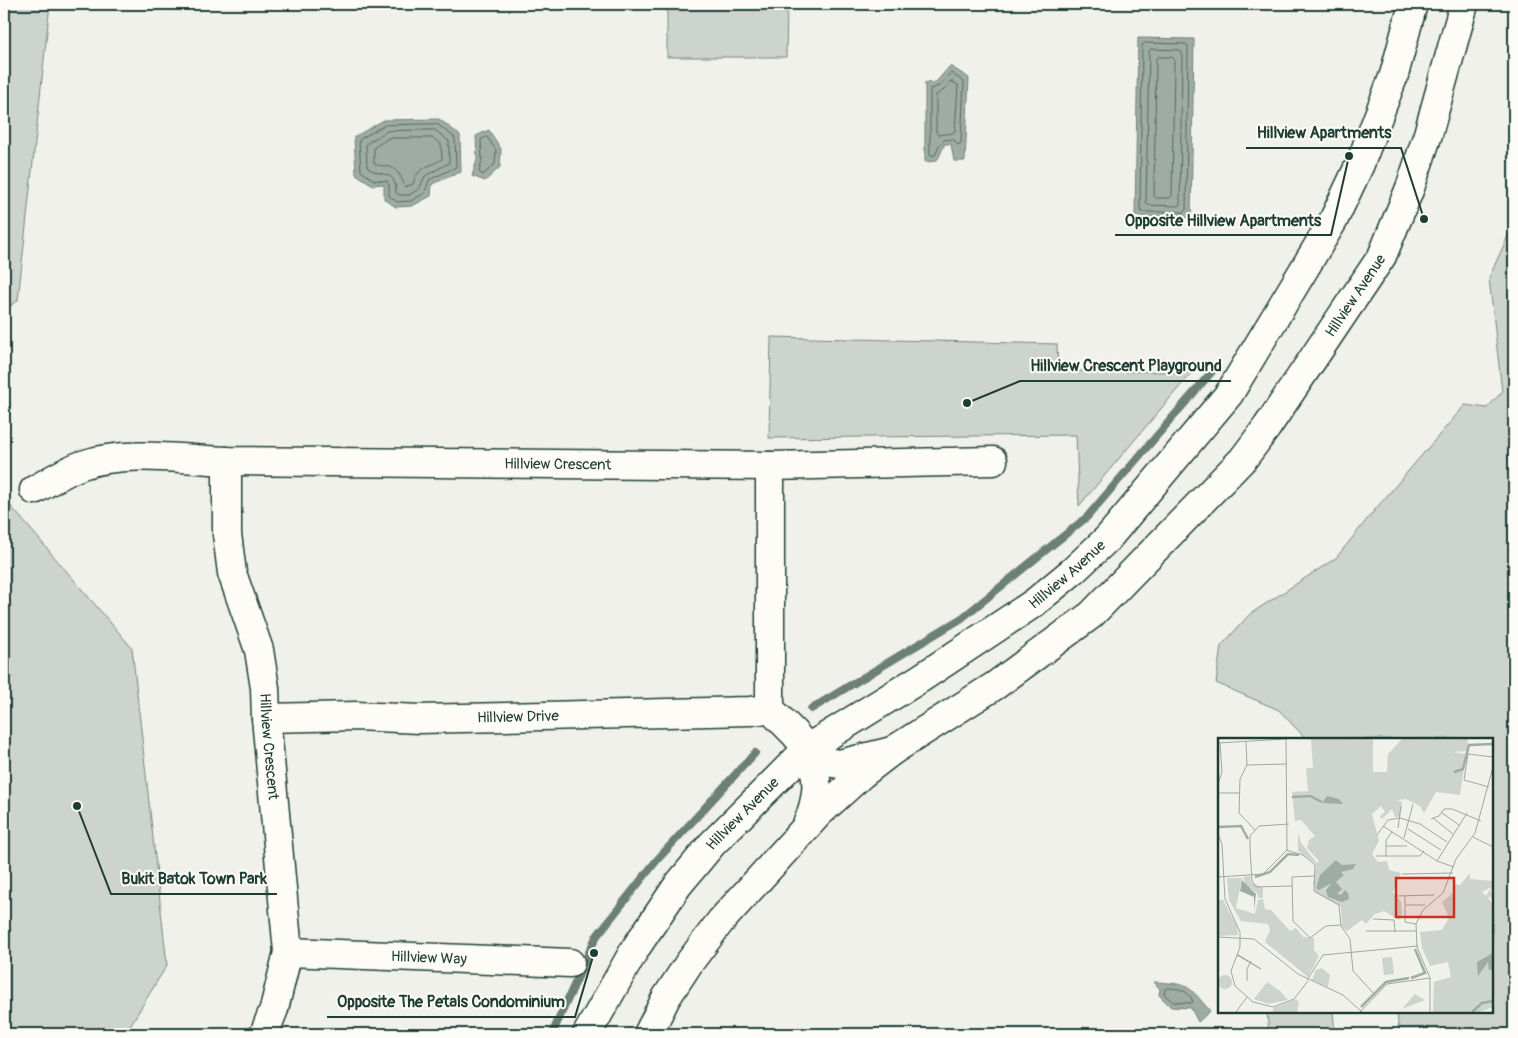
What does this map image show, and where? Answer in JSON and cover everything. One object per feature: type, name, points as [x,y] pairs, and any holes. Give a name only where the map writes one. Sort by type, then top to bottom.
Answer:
[{"type":"street","name":"Hillview Avenue","points":[[588,1034],[635,949],[678,885],[712,844],[808,748],[921,678],[1026,608],[1074,570],[1108,538],[1229,394],[1333,221],[1360,164],[1394,75],[1412,4]]},
{"type":"street","name":"Hillview Avenue","points":[[644,1030],[689,963],[720,922],[819,812],[860,774],[892,751],[996,685],[1091,615],[1243,459],[1267,427],[1382,256],[1410,188],[1425,142],[1464,4]]},
{"type":"street","name":"Hillview Crescent","points":[[34,490],[80,465],[108,458],[140,457],[227,461],[770,466],[993,461]]},
{"type":"street","name":"Hillview Crescent","points":[[227,461],[227,534],[232,573],[259,650],[265,688],[266,718],[288,952],[274,1009],[264,1034]]},
{"type":"street","points":[[770,466],[770,709],[815,757],[827,762],[839,764],[892,751]]},
{"type":"street","name":"Hillview Drive","points":[[266,718],[356,716],[419,719],[770,709]]},
{"type":"street","points":[[806,827],[814,806],[817,789],[817,774],[808,748]]},
{"type":"street","name":"Hillview Way","points":[[288,952],[570,963]]},
{"type":"shaded area","points":[[4,4],[50,4],[18,300],[4,311]]},
{"type":"shaded area","points":[[667,4],[787,4],[786,57],[667,57]]},
{"type":"shaded area","points":[[1514,222],[1514,1034],[1399,1034],[1397,1013],[1493,1013],[1493,738],[1305,738],[1279,710],[1216,683],[1221,646],[1250,614],[1336,558],[1465,405],[1487,408],[1502,392],[1489,278]]},
{"type":"shaded area","points":[[771,337],[1057,344],[1058,371],[1192,372],[1079,506],[1076,435],[769,438]]},
{"type":"shaded area","points":[[4,498],[132,648],[167,965],[125,1034],[4,1034]]},
{"type":"shaded area","points":[[1267,1013],[1333,1013],[1335,1034],[1269,1034]]},
{"type":"water","points":[[1138,38],[1194,39],[1191,218],[1135,216]]},
{"type":"water","points":[[950,66],[969,78],[965,161],[954,161],[951,144],[945,144],[936,161],[925,162],[925,83],[936,82]]},
{"type":"water","points":[[439,119],[460,135],[461,172],[432,184],[431,196],[412,206],[396,207],[384,199],[384,184],[373,185],[356,174],[354,137],[384,120]]},
{"type":"water","points":[[489,130],[501,149],[500,167],[485,181],[472,176],[477,160],[476,136]]},
{"type":"water","points":[[1154,982],[1187,987],[1197,995],[1210,1011],[1198,1022],[1191,1008],[1171,1007],[1159,995],[1160,989]]},
{"type":"waterway","points":[[811,709],[962,618],[1087,517],[1215,368]]},
{"type":"waterway","points":[[552,1034],[596,937],[657,860],[755,753]]},
{"type":"place","name":"Opposite Hillview Apartments","points":[[1349,156]]},
{"type":"place","name":"Hillview Apartments","points":[[1424,219]]},
{"type":"place","name":"Hillview Crescent Playground","points":[[967,403]]},
{"type":"place","name":"Bukit Batok Town Park","points":[[77,806]]},
{"type":"place","name":"Opposite The Petals Condominium","points":[[594,953]]}]
